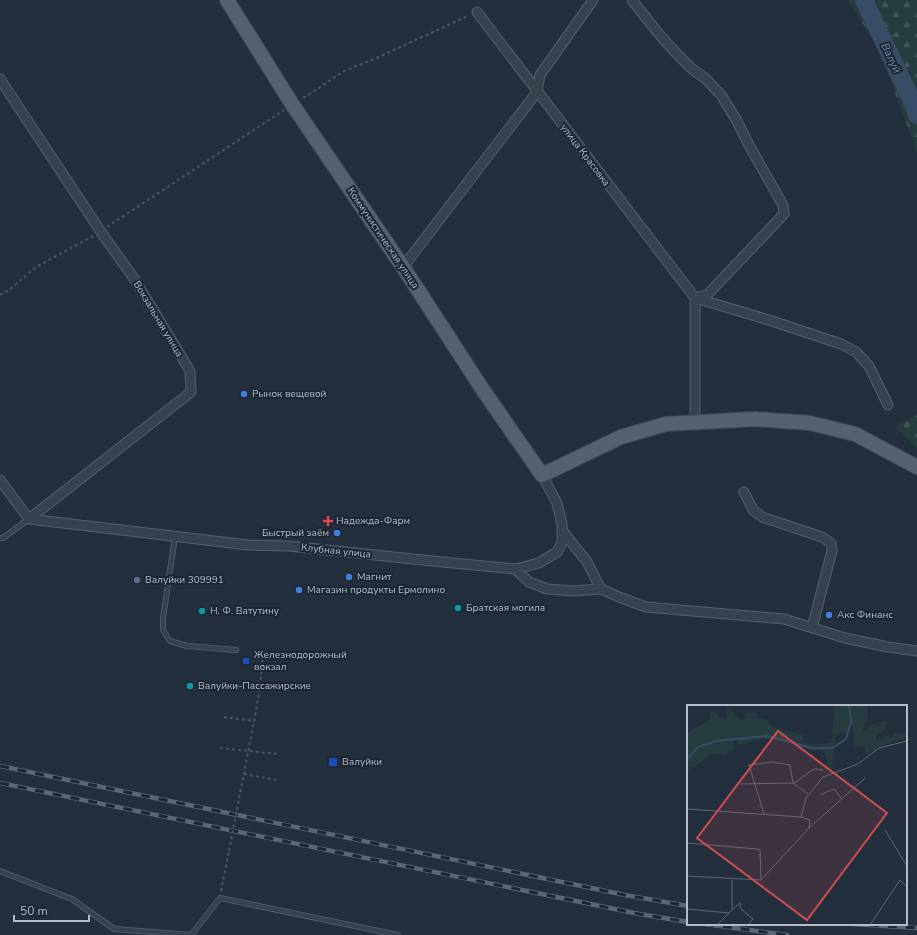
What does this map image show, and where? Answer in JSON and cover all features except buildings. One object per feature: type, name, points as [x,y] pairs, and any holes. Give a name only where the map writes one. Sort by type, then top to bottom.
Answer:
[{"type":"main road","name":"Коммунистическая улица","points":[[227,0],[292,104],[403,267],[483,390],[542,475]]},
{"type":"main road","points":[[542,475],[621,437],[666,424],[755,420],[810,423],[855,434],[917,467]]},
{"type":"street","points":[[403,267],[537,92],[540,75],[593,0]]},
{"type":"street","points":[[632,0],[676,53],[691,68],[706,79],[721,95],[783,205],[784,214],[722,280],[707,295],[695,298]]},
{"type":"street","name":"улица Красовка","points":[[477,12],[695,298]]},
{"type":"street","name":"Вокзальная улица","points":[[0,79],[101,232],[135,280],[190,371],[191,392],[29,519]]},
{"type":"street","points":[[695,298],[772,321],[841,344],[856,352],[869,366],[888,404]]},
{"type":"street","points":[[695,298],[695,423]]},
{"type":"street","name":"Клубная улица","points":[[29,519],[248,545],[289,546],[515,569],[539,563],[557,552],[562,544],[562,524],[557,503],[542,475]]},
{"type":"street","points":[[0,480],[29,519]]},
{"type":"street","points":[[744,492],[753,510],[762,518],[822,537],[831,543],[832,551],[812,628]]},
{"type":"street","points":[[562,530],[587,562],[601,589]]},
{"type":"street","points":[[515,569],[530,582],[547,589],[573,591],[601,589],[646,607],[784,619],[844,638],[917,651]]},
{"type":"lane","points":[[0,538],[3,538],[29,519]]},
{"type":"lane","points":[[175,536],[163,618],[163,630],[170,641],[187,646],[236,650]]},
{"type":"lane","points":[[0,871],[72,899],[114,929],[191,935],[220,898],[398,935]]},
{"type":"path","points":[[0,295],[9,290],[36,267],[101,232]]},
{"type":"path","points":[[223,884],[260,688],[263,652]]},
{"type":"path","points":[[224,717],[254,721]]},
{"type":"path","points":[[220,748],[278,754]]},
{"type":"path","points":[[244,774],[276,780]]},
{"type":"green space","points":[[847,0],[917,0],[917,153],[877,45]]},
{"type":"green space","points":[[917,415],[917,448],[895,427]]},
{"type":"waterway","name":"Валуй","points":[[864,0],[913,103],[917,115]]},
{"type":"railway","points":[[0,766],[625,895],[687,906]]},
{"type":"railway","points":[[0,783],[639,914],[687,922]]},
{"type":"railway","points":[[712,925],[787,935]]},
{"type":"railway","points":[[868,925],[917,928]]},
{"type":"place","name":"Рынок вещевой","points":[[244,394]]},
{"type":"place","name":"Надежда-Фарм","points":[[328,521]]},
{"type":"place","name":"Быстрый заём","points":[[337,533]]},
{"type":"place","name":"Магнит","points":[[349,577]]},
{"type":"place","name":"Валуйки 309991","points":[[137,580]]},
{"type":"place","name":"Магазин продукты Ермолино","points":[[299,590]]},
{"type":"place","name":"Братская могила","points":[[458,608]]},
{"type":"place","name":"Н. Ф. Ватутину","points":[[202,611]]},
{"type":"place","name":"Акс Финанс","points":[[829,615]]},
{"type":"place","name":"Железнодорожный вокзал","points":[[246,661]]},
{"type":"place","name":"Валуйки-Пассажирские","points":[[190,686]]},
{"type":"place","name":"Валуйки","points":[[333,762]]}]
